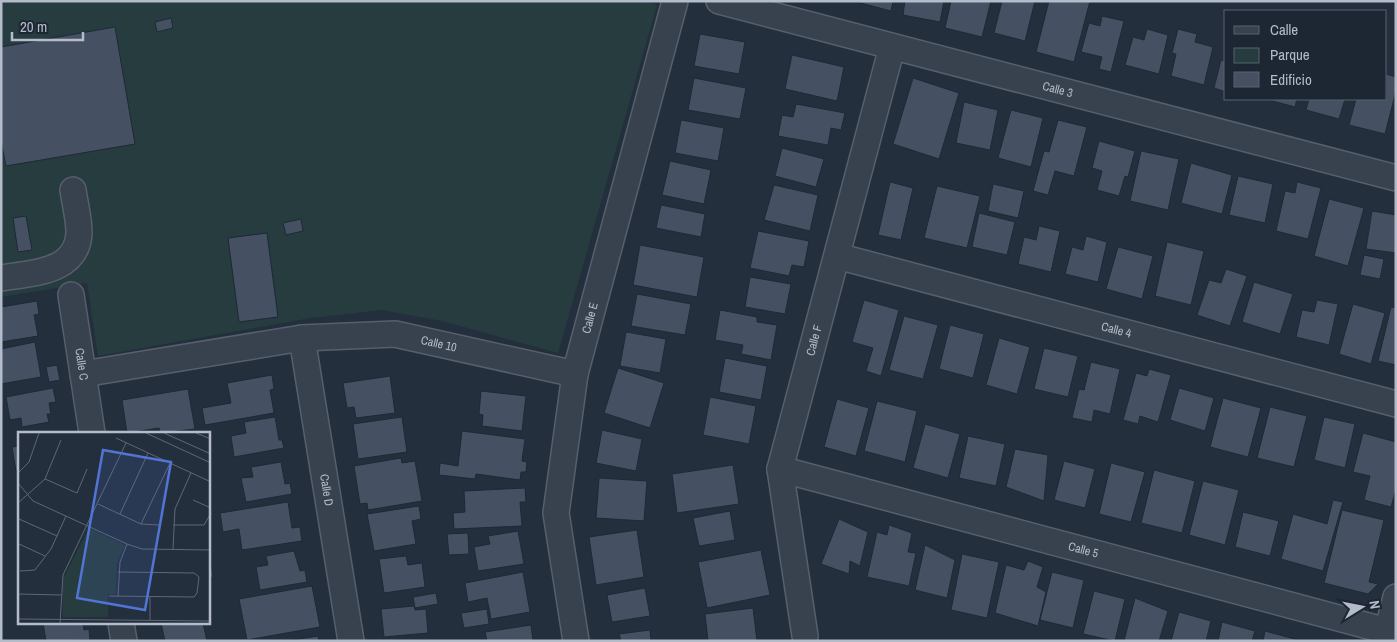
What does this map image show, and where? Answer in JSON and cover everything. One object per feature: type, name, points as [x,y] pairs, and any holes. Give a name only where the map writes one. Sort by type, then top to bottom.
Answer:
[{"type":"street","name":"Calle E","points":[[576,641],[556,513],[575,374],[675,1]]},
{"type":"street","name":"Calle 3","points":[[719,1],[1396,178]]},
{"type":"street","name":"Calle F","points":[[805,636],[780,469],[892,47]]},
{"type":"street","points":[[1,278],[56,269],[69,259],[76,247],[79,232],[73,190]]},
{"type":"street","name":"Calle 4","points":[[837,256],[1396,404]]},
{"type":"street","name":"Calle C","points":[[71,296],[92,432]]},
{"type":"street","name":"Calle 10","points":[[83,374],[302,338],[395,334],[575,374]]},
{"type":"street","name":"Calle D","points":[[302,338],[351,641]]},
{"type":"street","name":"Calle 5","points":[[780,469],[1386,636]]},
{"type":"street","points":[[1386,636],[1396,597]]},
{"type":"street","points":[[122,624],[124,641]]},
{"type":"green space","points":[[1,1],[645,1],[657,5],[558,353],[442,321],[381,310],[311,318],[98,356],[87,283],[1,297]]},
{"type":"building","points":[[853,1],[893,1],[891,11]]},
{"type":"building","points":[[905,1],[944,1],[940,22],[903,15]]},
{"type":"building","points":[[951,1],[991,1],[982,37],[945,28]]},
{"type":"building","points":[[1002,1],[1035,1],[1025,41],[994,33]]},
{"type":"building","points":[[1049,1],[1090,1],[1074,62],[1036,52]]},
{"type":"building","points":[[1102,16],[1124,21],[1111,72],[1099,69],[1102,57],[1081,52],[1089,23],[1100,26]]},
{"type":"building","points":[[171,18],[173,28],[157,32],[155,22]]},
{"type":"building","points":[[115,27],[135,144],[6,166],[1,141],[1,47]]},
{"type":"building","points":[[1147,29],[1168,35],[1159,74],[1125,65],[1133,37],[1144,40]]},
{"type":"building","points":[[1178,29],[1197,34],[1195,42],[1213,47],[1204,85],[1171,76],[1176,54],[1172,53]]},
{"type":"building","points":[[700,34],[745,42],[739,74],[694,66]]},
{"type":"building","points":[[792,55],[844,67],[837,101],[785,89]]},
{"type":"building","points":[[1221,60],[1224,61],[1224,91],[1214,88]]},
{"type":"building","points":[[1387,74],[1396,77],[1396,91],[1385,134],[1349,125],[1356,100],[1387,100]]},
{"type":"building","points":[[694,78],[746,88],[740,119],[688,110]]},
{"type":"building","points":[[913,78],[959,93],[939,159],[893,144]]},
{"type":"building","points":[[1269,100],[1297,100],[1295,107]]},
{"type":"building","points":[[1309,100],[1345,100],[1339,119],[1306,110]]},
{"type":"building","points":[[964,102],[998,110],[990,150],[956,143]]},
{"type":"building","points":[[796,104],[845,113],[841,130],[831,128],[828,145],[778,136],[782,115],[793,117]]},
{"type":"building","points":[[1011,110],[1043,118],[1031,167],[998,158]]},
{"type":"building","points":[[681,120],[724,128],[718,161],[675,153]]},
{"type":"building","points":[[1058,120],[1087,127],[1074,176],[1055,171],[1048,195],[1033,191],[1044,151],[1049,152]]},
{"type":"building","points":[[1099,141],[1135,151],[1128,177],[1125,176],[1119,196],[1097,190],[1102,171],[1092,168]]},
{"type":"building","points":[[782,148],[824,159],[816,187],[775,176]]},
{"type":"building","points":[[1141,151],[1179,159],[1168,210],[1130,201]]},
{"type":"building","points":[[670,161],[711,170],[704,204],[662,195]]},
{"type":"building","points":[[1191,163],[1232,175],[1222,214],[1181,203]]},
{"type":"building","points":[[1238,176],[1273,184],[1265,223],[1229,215]]},
{"type":"building","points":[[890,182],[913,188],[901,240],[878,235]]},
{"type":"building","points":[[1297,182],[1321,188],[1308,239],[1276,231],[1285,191],[1295,193]]},
{"type":"building","points":[[993,184],[1024,191],[1018,218],[988,211]]},
{"type":"building","points":[[774,185],[818,195],[810,231],[764,220]]},
{"type":"building","points":[[937,186],[980,196],[967,248],[924,238]]},
{"type":"building","points":[[1329,199],[1364,208],[1348,266],[1314,256]]},
{"type":"building","points":[[661,205],[705,214],[701,237],[656,228]]},
{"type":"building","points":[[1372,211],[1396,215],[1396,253],[1366,249]]},
{"type":"building","points":[[979,213],[1015,222],[1007,255],[972,247]]},
{"type":"building","points":[[26,216],[32,250],[18,252],[13,218]]},
{"type":"building","points":[[301,219],[303,231],[286,235],[283,223]]},
{"type":"building","points":[[1039,226],[1060,231],[1051,272],[1018,264],[1024,237],[1036,240]]},
{"type":"building","points":[[758,231],[809,241],[804,267],[792,265],[789,276],[750,268]]},
{"type":"building","points":[[267,233],[278,317],[239,322],[228,238]]},
{"type":"building","points":[[1086,236],[1107,242],[1098,282],[1065,274],[1072,247],[1083,250]]},
{"type":"building","points":[[1167,242],[1204,251],[1191,305],[1155,296]]},
{"type":"building","points":[[640,245],[704,257],[697,297],[633,285]]},
{"type":"building","points":[[1118,247],[1153,256],[1142,299],[1106,289]]},
{"type":"building","points":[[1364,255],[1384,259],[1380,279],[1360,275]]},
{"type":"building","points":[[1226,269],[1247,276],[1230,326],[1197,315],[1209,280],[1221,283]]},
{"type":"building","points":[[750,277],[791,284],[785,314],[745,307]]},
{"type":"building","points":[[1254,282],[1293,294],[1280,334],[1242,322]]},
{"type":"building","points":[[637,294],[691,304],[685,335],[631,326]]},
{"type":"building","points":[[864,300],[899,310],[881,376],[866,371],[873,348],[852,342]]},
{"type":"building","points":[[1317,300],[1338,304],[1329,345],[1296,337],[1302,310],[1314,312]]},
{"type":"building","points":[[37,301],[39,314],[34,315],[38,336],[1,342],[1,307]]},
{"type":"building","points":[[1353,304],[1385,313],[1371,364],[1339,354]]},
{"type":"building","points":[[1391,307],[1396,308],[1396,365],[1378,361]]},
{"type":"building","points":[[720,310],[757,317],[757,322],[777,325],[771,360],[741,354],[743,345],[715,340]]},
{"type":"building","points":[[904,316],[938,325],[923,379],[889,370]]},
{"type":"building","points":[[950,325],[984,334],[973,378],[939,369]]},
{"type":"building","points":[[626,332],[666,339],[660,373],[620,366]]},
{"type":"building","points":[[999,338],[1030,347],[1017,394],[986,385]]},
{"type":"building","points":[[35,342],[41,377],[1,384],[1,349]]},
{"type":"building","points":[[1044,348],[1078,356],[1068,397],[1034,389]]},
{"type":"building","points":[[725,358],[767,366],[761,400],[719,392]]},
{"type":"building","points":[[1091,362],[1120,369],[1110,414],[1094,410],[1092,422],[1072,418],[1079,389],[1084,390]]},
{"type":"building","points":[[57,365],[60,380],[49,382],[46,367]]},
{"type":"building","points":[[618,368],[664,383],[650,428],[604,413]]},
{"type":"building","points":[[1149,369],[1171,375],[1158,422],[1140,416],[1138,424],[1123,420],[1136,373],[1147,376]]},
{"type":"building","points":[[272,375],[274,389],[270,390],[274,413],[205,425],[202,408],[231,403],[227,383]]},
{"type":"building","points":[[390,376],[395,413],[356,418],[354,407],[347,408],[343,383]]},
{"type":"building","points":[[53,388],[56,402],[49,403],[51,414],[47,414],[49,422],[22,427],[21,418],[10,420],[6,397]]},
{"type":"building","points":[[1179,388],[1214,398],[1205,431],[1170,420]]},
{"type":"building","points":[[188,389],[195,429],[160,432],[159,428],[127,432],[122,400]]},
{"type":"building","points":[[481,391],[526,396],[522,431],[482,426],[483,415],[479,414]]},
{"type":"building","points":[[710,397],[756,406],[749,444],[703,435]]},
{"type":"building","points":[[1223,398],[1261,408],[1248,457],[1210,447]]},
{"type":"building","points":[[837,399],[869,408],[856,456],[824,447]]},
{"type":"building","points":[[877,401],[917,411],[905,462],[864,451]]},
{"type":"building","points":[[1270,407],[1307,416],[1294,467],[1257,458]]},
{"type":"building","points":[[275,417],[279,440],[282,440],[284,448],[234,457],[231,436],[246,433],[244,422]]},
{"type":"building","points":[[402,417],[407,452],[358,459],[353,424]]},
{"type":"building","points":[[1324,417],[1355,424],[1345,468],[1314,460]]},
{"type":"building","points":[[925,424],[960,434],[948,478],[913,468]]},
{"type":"building","points":[[602,430],[642,439],[636,471],[596,463]]},
{"type":"building","points":[[462,431],[525,439],[522,461],[527,462],[526,472],[521,472],[520,480],[476,474],[475,479],[439,475],[440,463],[458,466]]},
{"type":"building","points":[[1363,433],[1396,442],[1396,489],[1391,507],[1364,500],[1370,476],[1353,472]]},
{"type":"building","points":[[968,436],[1005,444],[996,486],[959,478]]},
{"type":"building","points":[[18,446],[18,470],[16,471],[12,447]]},
{"type":"building","points":[[1015,449],[1048,455],[1044,501],[1006,487]]},
{"type":"building","points":[[401,458],[402,463],[415,461],[422,501],[368,510],[367,503],[360,504],[354,466]]},
{"type":"building","points":[[1064,461],[1095,469],[1085,508],[1054,500]]},
{"type":"building","points":[[281,462],[285,484],[290,483],[292,494],[246,502],[241,478],[253,477],[251,467]]},
{"type":"building","points":[[1111,463],[1145,472],[1131,522],[1099,514]]},
{"type":"building","points":[[733,465],[739,504],[677,513],[672,474]]},
{"type":"building","points":[[1154,470],[1195,481],[1182,533],[1141,523]]},
{"type":"building","points":[[599,478],[647,481],[644,521],[596,518]]},
{"type":"building","points":[[1203,481],[1239,490],[1225,545],[1189,535]]},
{"type":"building","points":[[525,488],[526,502],[520,502],[522,526],[454,529],[453,513],[465,512],[464,491]]},
{"type":"building","points":[[1333,500],[1343,502],[1323,571],[1281,559],[1293,514],[1327,524]]},
{"type":"building","points":[[288,502],[292,528],[300,527],[302,541],[242,550],[239,529],[223,532],[220,513]]},
{"type":"building","points":[[419,506],[421,519],[412,521],[416,544],[374,551],[367,514]]},
{"type":"building","points":[[1342,510],[1384,520],[1369,582],[1378,584],[1368,594],[1324,583]]},
{"type":"building","points":[[730,511],[735,540],[699,546],[693,518]]},
{"type":"building","points":[[1243,512],[1279,521],[1270,556],[1235,547]]},
{"type":"building","points":[[839,519],[868,532],[860,566],[850,561],[849,574],[821,564]]},
{"type":"building","points":[[889,525],[912,533],[908,552],[916,553],[909,586],[867,577],[877,532],[887,535]]},
{"type":"building","points":[[637,530],[644,577],[596,585],[589,537]]},
{"type":"building","points":[[518,531],[524,564],[478,571],[474,547],[490,544],[488,536]]},
{"type":"building","points":[[468,533],[469,554],[449,555],[447,534]]},
{"type":"building","points":[[925,545],[955,560],[947,598],[915,590]]},
{"type":"building","points":[[761,550],[770,595],[707,608],[698,562]]},
{"type":"building","points":[[294,551],[300,571],[305,570],[307,582],[260,590],[256,567],[268,565],[266,556]]},
{"type":"building","points":[[962,554],[999,562],[987,618],[951,610]]},
{"type":"building","points":[[406,556],[408,565],[422,563],[425,587],[384,593],[379,559]]},
{"type":"building","points":[[1028,561],[1043,567],[1037,587],[1046,592],[1038,626],[995,613],[1006,565],[1024,570]]},
{"type":"building","points":[[210,563],[211,563],[213,577],[210,578]]},
{"type":"building","points":[[523,572],[530,612],[491,619],[487,598],[468,602],[465,583]]},
{"type":"building","points":[[1052,572],[1084,580],[1073,628],[1040,620]]},
{"type":"building","points":[[312,586],[320,627],[247,640],[239,599]]},
{"type":"building","points":[[645,588],[650,616],[612,622],[607,595]]},
{"type":"building","points":[[1094,591],[1125,599],[1115,641],[1083,634]]},
{"type":"building","points":[[436,593],[438,604],[415,608],[413,597]]},
{"type":"building","points":[[1135,598],[1168,611],[1159,641],[1124,641]]},
{"type":"building","points":[[414,606],[415,610],[426,609],[428,633],[384,637],[381,609]]},
{"type":"building","points":[[753,608],[757,641],[708,641],[705,614]]},
{"type":"building","points":[[487,609],[489,624],[464,628],[461,613]]},
{"type":"building","points":[[1179,612],[1211,621],[1206,641],[1171,641]]},
{"type":"building","points":[[1222,622],[1255,631],[1252,641],[1218,641]]},
{"type":"building","points":[[43,624],[83,624],[84,630],[89,629],[90,640],[46,641]]},
{"type":"building","points":[[161,624],[203,624],[207,641],[165,641]]},
{"type":"building","points":[[531,625],[533,641],[487,641],[485,632]]},
{"type":"building","points":[[650,630],[651,641],[621,641],[619,634]]},
{"type":"building","points":[[1265,631],[1302,641],[1263,641]]},
{"type":"building","points":[[318,636],[319,641],[287,641]]}]
